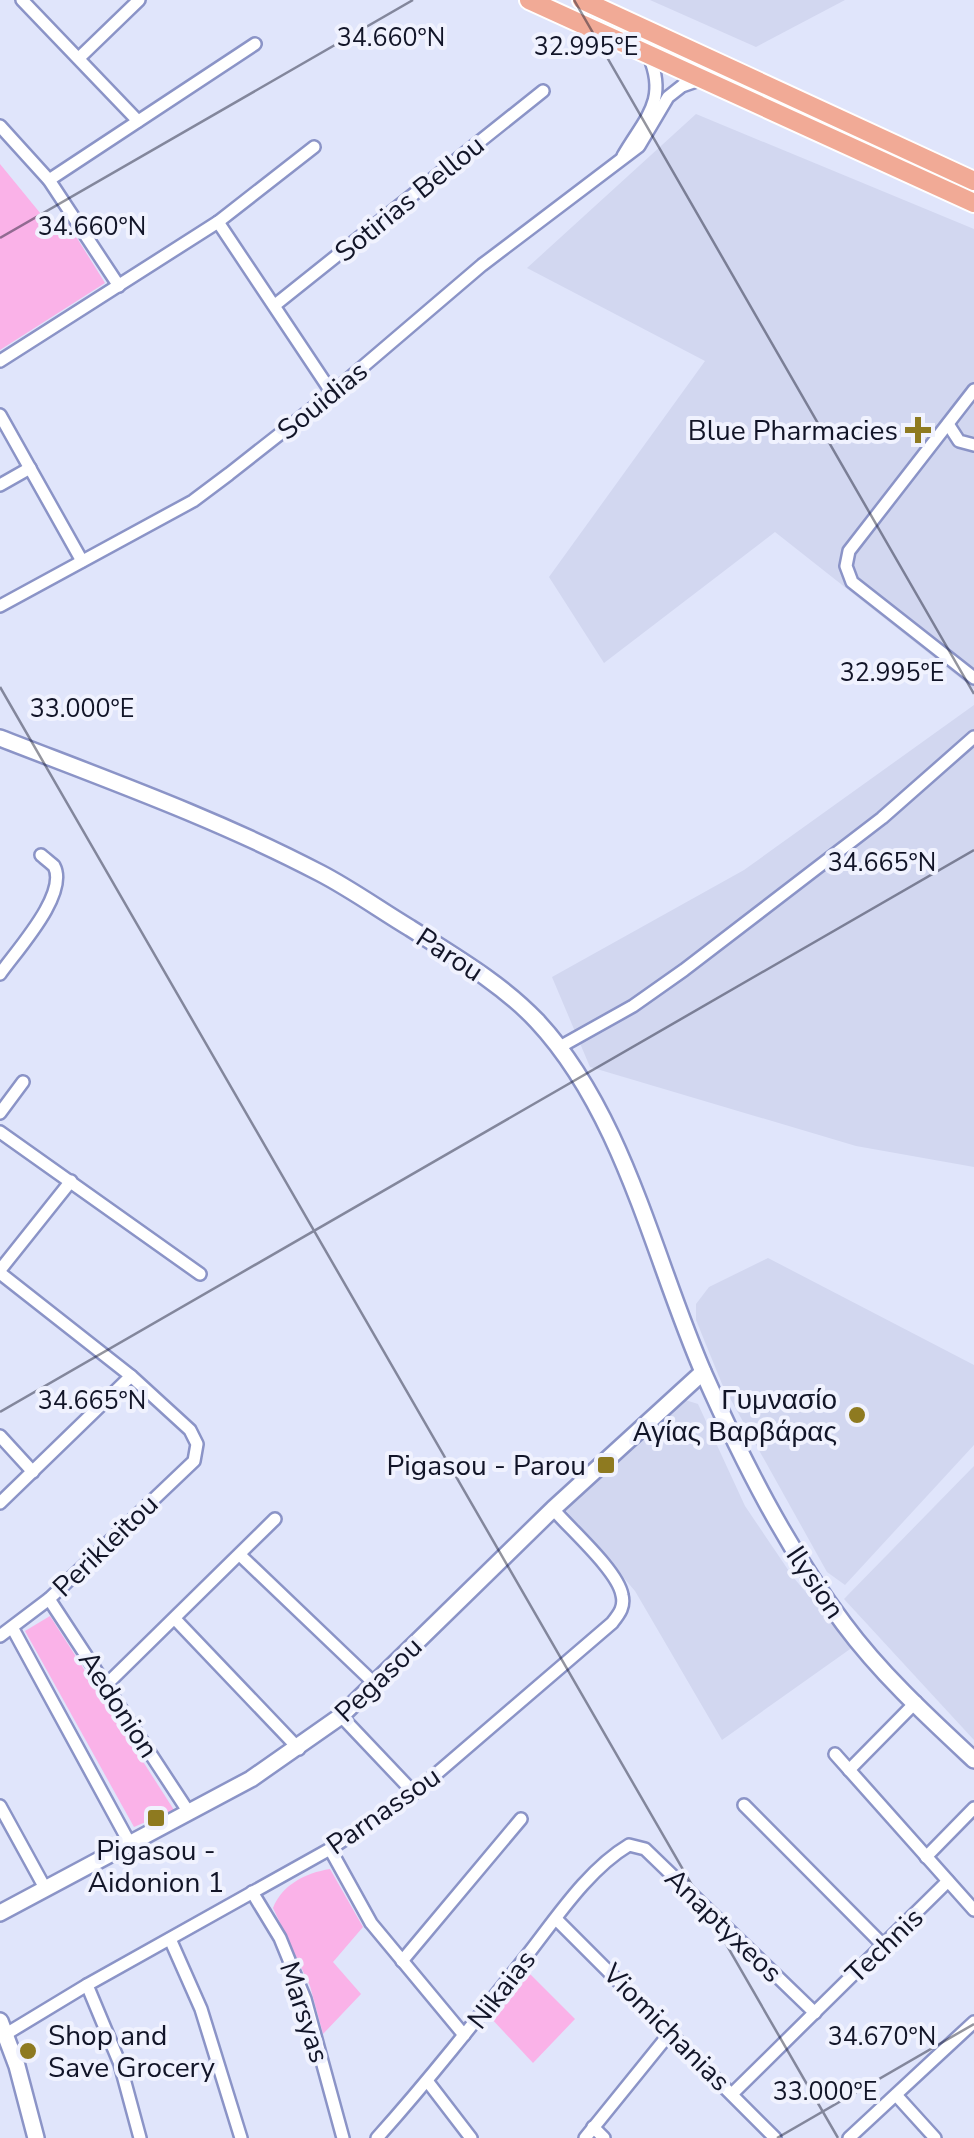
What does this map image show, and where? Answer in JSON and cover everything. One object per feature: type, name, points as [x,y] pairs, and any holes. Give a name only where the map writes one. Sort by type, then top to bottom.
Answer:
[{"type":"main road","points":[[529,0],[974,203]]},
{"type":"main road","points":[[582,0],[974,181]]},
{"type":"street","points":[[22,0],[138,121]]},
{"type":"street","points":[[79,58],[139,0]]},
{"type":"street","points":[[49,180],[255,44]]},
{"type":"street","name":"Souidias","points":[[621,159],[645,122],[658,92],[658,77],[649,56]]},
{"type":"street","name":"Souidias","points":[[0,606],[192,500],[332,393],[482,265],[639,146],[668,97],[682,86],[702,79]]},
{"type":"street","name":"Sotirias Bellou","points":[[275,306],[542,91]]},
{"type":"street","points":[[0,126],[49,180],[118,286]]},
{"type":"street","points":[[0,361],[218,222],[314,146]]},
{"type":"street","points":[[218,222],[332,393]]},
{"type":"street","points":[[974,390],[850,551],[846,566],[852,582],[974,678]]},
{"type":"street","points":[[0,416],[82,561]]},
{"type":"street","points":[[948,424],[959,441],[974,445]]},
{"type":"street","points":[[0,484],[30,468]]},
{"type":"street","points":[[558,1048],[633,1006],[684,970],[882,818],[974,736]]},
{"type":"street","name":"Parou","points":[[0,738],[190,812],[322,874],[492,982],[538,1021],[577,1073],[615,1146],[703,1372]]},
{"type":"street","points":[[0,974],[51,904],[57,884],[54,866],[41,855]]},
{"type":"street","points":[[0,1113],[22,1082]]},
{"type":"street","points":[[0,1132],[200,1274]]},
{"type":"street","points":[[0,1503],[131,1376],[0,1272],[70,1181]]},
{"type":"street","name":"Pegasou","points":[[0,1913],[251,1779],[341,1716],[553,1509],[703,1372]]},
{"type":"street","name":"Ilysion","points":[[703,1372],[754,1484],[844,1624],[974,1760]]},
{"type":"street","name":"Perikleitou","points":[[0,1636],[49,1599],[194,1461],[197,1444],[190,1430],[131,1376]]},
{"type":"street","points":[[0,1436],[33,1472]]},
{"type":"street","name":"Parnassou","points":[[3,2028],[330,1850],[414,1793],[612,1624],[621,1610],[623,1597],[617,1581],[553,1509]]},
{"type":"street","points":[[107,1684],[275,1519]]},
{"type":"street","points":[[241,1556],[374,1684]]},
{"type":"street","name":"Aedonion","points":[[49,1599],[188,1811]]},
{"type":"street","points":[[175,1619],[299,1748]]},
{"type":"street","points":[[13,1628],[129,1842]]},
{"type":"street","points":[[849,1770],[916,1702]]},
{"type":"street","points":[[341,1716],[414,1793]]},
{"type":"street","points":[[834,1754],[974,1910]]},
{"type":"street","points":[[744,1804],[884,1946]]},
{"type":"street","points":[[0,1806],[46,1888]]},
{"type":"street","points":[[926,1857],[974,1808]]},
{"type":"street","points":[[402,1960],[522,1818]]},
{"type":"street","name":"Nikaias","points":[[378,2138],[428,2082],[556,1919],[612,1855],[629,1844]]},
{"type":"street","name":"Anaptyxeos","points":[[629,1844],[645,1848],[815,2013]]},
{"type":"street","points":[[330,1850],[371,1923],[464,2036]]},
{"type":"street","name":"Technis","points":[[733,2093],[948,1882]]},
{"type":"street","name":"Marsyas","points":[[252,1892],[280,1938],[305,1999],[343,2138]]},
{"type":"street","name":"Viomichanias","points":[[556,1919],[775,2138]]},
{"type":"street","points":[[170,1939],[201,2009],[241,2138]]},
{"type":"street","points":[[87,1985],[120,2064],[140,2138]]},
{"type":"street","points":[[3,2028],[36,2138]]},
{"type":"street","points":[[848,2138],[972,2028]]},
{"type":"street","points":[[604,2138],[589,2133],[670,2033]]},
{"type":"street","points":[[428,2082],[471,2138]]},
{"type":"street","points":[[896,2095],[935,2138]]},
{"type":"shaded area","points":[[650,0],[845,0],[756,47]]},
{"type":"shaded area","points":[[696,114],[974,229],[974,689],[775,532],[604,663],[549,577],[705,361],[527,268]]},
{"type":"shaded area","points":[[0,164],[45,219],[67,222],[105,283],[0,350]]},
{"type":"shaded area","points":[[974,705],[974,1167],[856,1146],[590,1067],[552,977],[744,870]]},
{"type":"shaded area","name":"Γυμνασίο Αγίας Βαρβάρας","points":[[768,1258],[974,1365],[974,1445],[845,1585],[827,1572],[722,1384],[696,1320],[696,1304],[709,1287]]},
{"type":"shaded area","points":[[682,1399],[698,1404],[745,1506],[793,1577],[853,1647],[722,1740],[635,1591],[562,1506]]},
{"type":"shaded area","points":[[974,1466],[974,1740],[844,1599]]},
{"type":"shaded area","points":[[50,1616],[174,1810],[134,1827],[25,1631]]},
{"type":"shaded area","points":[[330,1869],[363,1927],[333,1962],[361,1994],[323,2034],[310,1986],[273,1908],[296,1881]]},
{"type":"shaded area","points":[[526,1970],[575,2019],[533,2063],[489,2016]]},
{"type":"place","name":"Blue Pharmacies","points":[[918,430]]},
{"type":"place","name":"Γυμνασίο Αγίας Βαρβάρας","points":[[857,1415]]},
{"type":"place","name":"Pigasou - Parou","points":[[606,1465]]},
{"type":"place","name":"Pigasou - Aidonion 1","points":[[156,1818]]},
{"type":"place","name":"Shop and Save Grocery","points":[[28,2051]]}]
